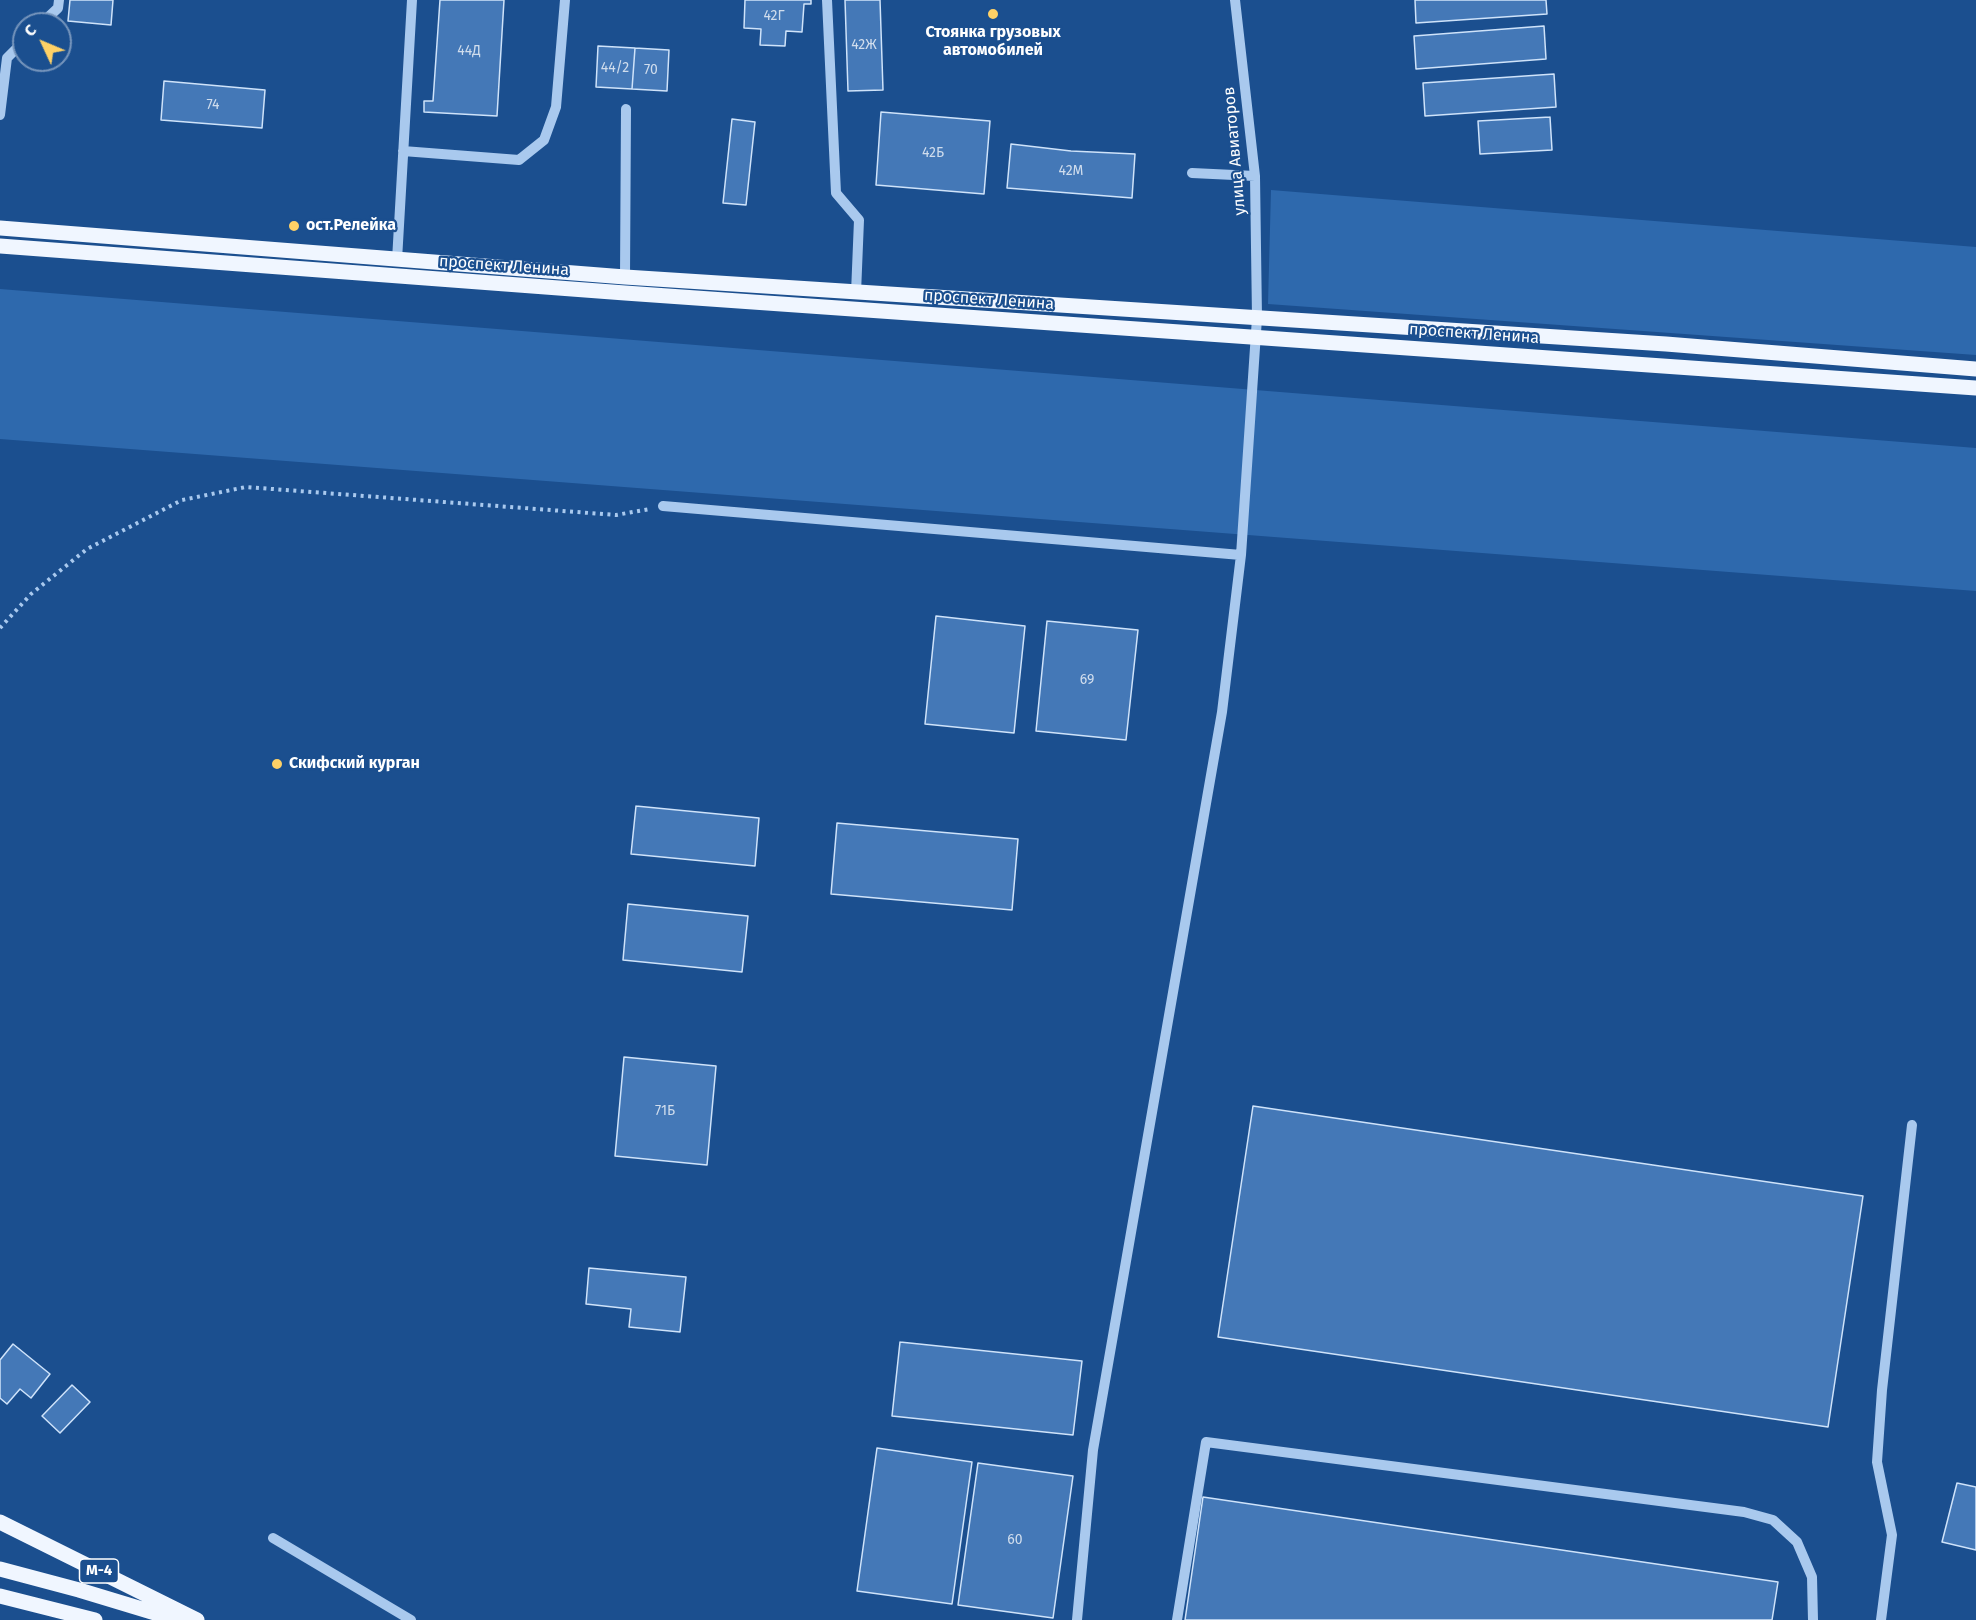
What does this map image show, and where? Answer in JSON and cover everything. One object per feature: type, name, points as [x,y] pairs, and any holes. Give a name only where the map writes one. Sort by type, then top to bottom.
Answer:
[{"type":"main road","name":"проспект Ленина","points":[[0,228],[625,277],[1666,344],[1976,369]]},
{"type":"main road","name":"проспект Ленина","points":[[0,246],[625,293],[1976,388]]},
{"type":"main road","name":"М-4","points":[[0,1522],[197,1620]]},
{"type":"main road","points":[[0,1569],[178,1620]]},
{"type":"main road","points":[[0,1596],[95,1620]]},
{"type":"street","points":[[397,260],[412,0]]},
{"type":"street","points":[[403,151],[519,160],[544,140],[556,107],[565,0]]},
{"type":"street","points":[[827,0],[836,193],[859,220],[856,293]]},
{"type":"street","name":"улица Авиаторов","points":[[1077,1620],[1093,1450],[1222,712],[1241,555],[1257,318],[1255,176],[1235,0]]},
{"type":"street","points":[[0,115],[7,58],[12,53]]},
{"type":"street","points":[[625,277],[627,109]]},
{"type":"street","points":[[1192,173],[1255,176]]},
{"type":"street","points":[[663,506],[1241,555]]},
{"type":"street","points":[[1881,1620],[1892,1535],[1877,1462],[1882,1390],[1912,1125]]},
{"type":"street","points":[[1177,1620],[1206,1442],[1744,1512],[1773,1520],[1797,1542],[1812,1577],[1813,1620]]},
{"type":"street","points":[[273,1538],[411,1620]]},
{"type":"path","points":[[0,628],[31,594],[87,549],[182,500],[246,487],[616,515],[663,506]]},
{"type":"shaded area","points":[[1271,190],[1976,247],[1976,355],[1268,304]]},
{"type":"shaded area","points":[[0,289],[1976,448],[1976,591],[0,439]]},
{"type":"building","points":[[70,0],[113,0],[111,25],[72,21],[72,12],[69,12]]},
{"type":"building","points":[[440,0],[504,0],[497,116],[424,112],[424,101],[433,101]]},
{"type":"building","points":[[745,0],[811,0],[811,4],[804,4],[802,32],[786,31],[785,46],[760,45],[761,29],[744,28]]},
{"type":"building","points":[[845,0],[880,0],[883,90],[848,91]]},
{"type":"building","points":[[1415,0],[1546,0],[1547,14],[1416,23]]},
{"type":"building","points":[[1544,26],[1546,59],[1416,69],[1414,36]]},
{"type":"building","points":[[598,46],[635,48],[632,89],[596,87]]},
{"type":"building","points":[[635,48],[669,50],[667,91],[632,89]]},
{"type":"building","points":[[1554,74],[1556,107],[1425,116],[1423,83]]},
{"type":"building","points":[[164,81],[265,90],[262,128],[161,120]]},
{"type":"building","points":[[881,112],[990,121],[984,194],[876,185]]},
{"type":"building","points":[[1550,117],[1552,150],[1480,154],[1478,121]]},
{"type":"building","points":[[732,119],[755,122],[746,205],[723,203]]},
{"type":"building","points":[[1011,144],[1071,151],[1135,154],[1132,198],[1007,188]]},
{"type":"building","points":[[936,616],[1025,626],[1014,733],[925,724]]},
{"type":"building","points":[[1047,621],[1138,630],[1126,740],[1036,731]]},
{"type":"building","points":[[636,806],[759,818],[755,866],[631,854]]},
{"type":"building","points":[[837,823],[1018,839],[1012,910],[831,894]]},
{"type":"building","points":[[628,904],[748,916],[742,972],[623,960]]},
{"type":"building","points":[[624,1057],[716,1066],[707,1165],[615,1156]]},
{"type":"building","points":[[1253,1106],[1863,1196],[1828,1427],[1218,1337]]},
{"type":"building","points":[[589,1268],[686,1277],[680,1332],[629,1327],[631,1309],[586,1304]]},
{"type":"building","points":[[900,1342],[1082,1361],[1073,1435],[892,1416]]},
{"type":"building","points":[[13,1344],[50,1374],[31,1398],[20,1389],[7,1404],[0,1398],[0,1360]]},
{"type":"building","points":[[72,1385],[90,1402],[60,1433],[42,1416]]},
{"type":"building","points":[[877,1448],[972,1462],[952,1604],[857,1591]]},
{"type":"building","points":[[978,1463],[1073,1476],[1053,1618],[958,1605]]},
{"type":"building","points":[[1957,1483],[1976,1487],[1976,1550],[1942,1542]]},
{"type":"building","points":[[1203,1497],[1778,1582],[1772,1620],[1185,1620]]},
{"type":"place","name":"Стоянка грузовых автомобилей","points":[[993,14]]},
{"type":"place","name":"ост.Релейка","points":[[294,226]]},
{"type":"place","name":"Скифский курган","points":[[277,764]]}]
